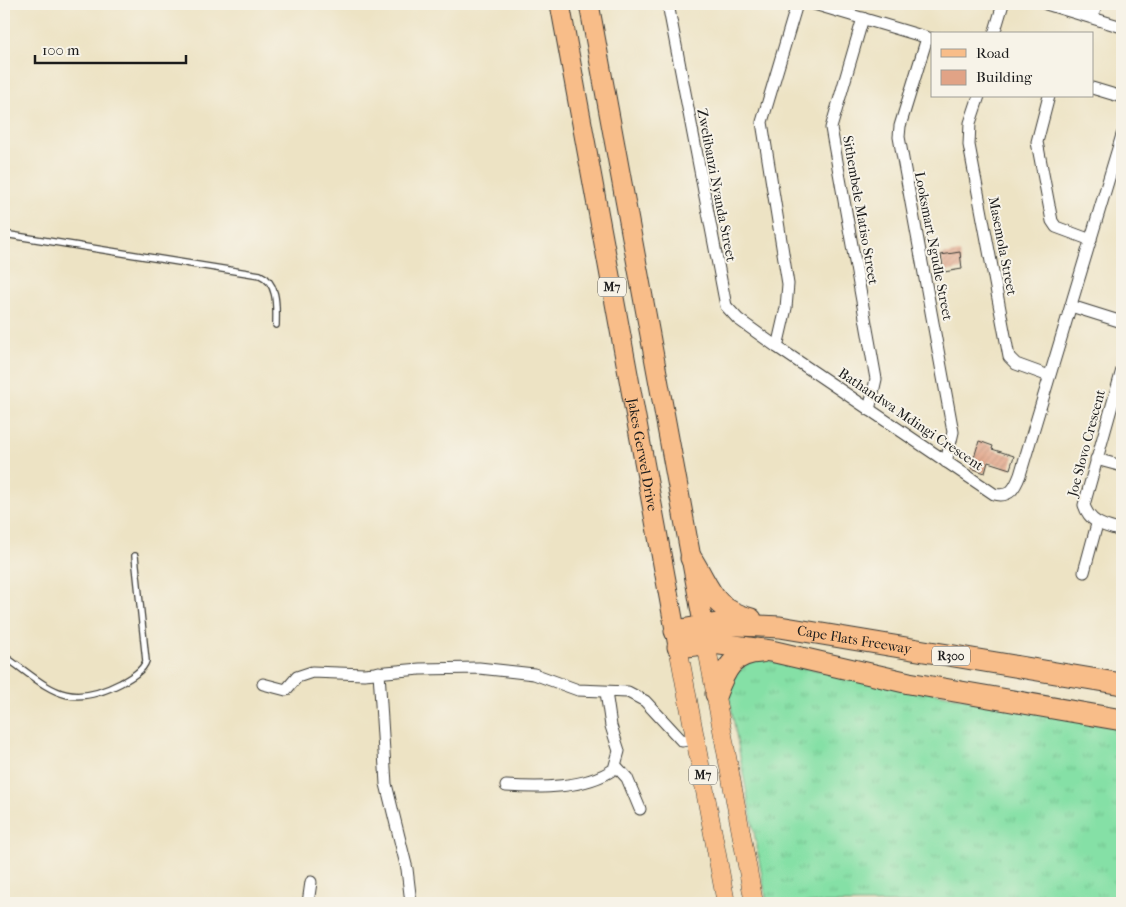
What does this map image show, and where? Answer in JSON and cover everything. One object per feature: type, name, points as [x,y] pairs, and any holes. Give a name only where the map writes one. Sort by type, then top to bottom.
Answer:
[{"type":"highway","name":"Jakes Gerwel Drive","points":[[560,4],[677,639]]},
{"type":"highway","name":"Jakes Gerwel Drive","points":[[589,4],[705,634]]},
{"type":"highway","points":[[691,558],[709,592],[721,606],[741,616],[780,627]]},
{"type":"highway","name":"Cape Flats Freeway","points":[[677,639],[705,634],[727,624],[762,628],[780,627],[1122,684]]},
{"type":"highway","name":"Cape Flats Freeway","points":[[705,634],[893,680],[1122,720]]},
{"type":"highway","points":[[716,694],[725,670],[732,661],[746,654],[771,651]]},
{"type":"main road","name":"Jakes Gerwel Drive","points":[[705,634],[754,903]]},
{"type":"main road","name":"Jakes Gerwel Drive","points":[[677,639],[726,903]]},
{"type":"street","name":"Zwelibanzi Nyanda Street","points":[[668,4],[723,300],[733,315],[777,347]]},
{"type":"street","points":[[777,347],[786,308],[788,284],[762,122],[797,4]]},
{"type":"street","points":[[814,4],[930,39]]},
{"type":"street","points":[[995,32],[1003,4]]},
{"type":"street","points":[[1046,4],[1122,27]]},
{"type":"street","points":[[1092,18],[1096,4]]},
{"type":"street","name":"Sithembele Matiso Street","points":[[863,18],[831,128],[876,377],[869,410]]},
{"type":"street","name":"Looksmart Ngudle Street","points":[[930,39],[900,126],[899,137],[954,432],[946,462]]},
{"type":"street","points":[[1094,89],[1122,98]]},
{"type":"street","name":"Masemola Street","points":[[977,98],[970,123],[969,145],[1009,357],[1016,364],[1049,376]]},
{"type":"street","points":[[1048,98],[1037,142],[1052,221],[1056,227],[1091,240]]},
{"type":"street","name":"Bathandwa Mdingi Crescent","points":[[777,347],[994,494],[1007,495],[1012,492],[1020,475],[1122,135]]},
{"type":"street","points":[[1070,306],[1122,322]]},
{"type":"street","name":"Joe Slovo Crescent","points":[[1097,524],[1086,514],[1084,505],[1096,459],[1119,393],[1122,370]]},
{"type":"street","points":[[1096,459],[1122,466]]},
{"type":"street","points":[[1084,572],[1097,524],[1122,531]]},
{"type":"street","points":[[263,684],[286,690],[297,677],[304,673],[364,674],[479,668],[505,670],[534,674],[578,690],[621,691],[635,694],[645,701],[682,741],[696,738]]},
{"type":"street","points":[[379,672],[386,784],[404,854],[411,903]]},
{"type":"street","points":[[506,786],[541,787],[577,783],[610,772],[616,766],[619,751],[611,726],[606,692]]},
{"type":"street","points":[[616,766],[627,778],[640,809]]},
{"type":"street","points":[[308,903],[311,882]]},
{"type":"lane","points":[[4,234],[260,275],[270,283],[274,294],[276,325]]},
{"type":"lane","points":[[4,656],[58,694],[70,697],[100,693],[128,680],[144,667],[146,661],[135,556]]},
{"type":"green space","points":[[755,658],[1122,729],[1122,903],[767,903],[729,696],[731,683],[734,678],[745,665]]},
{"type":"building","points":[[960,252],[962,269],[944,272],[941,255]]},
{"type":"building","points":[[979,441],[993,446],[992,449],[1014,456],[1010,469],[988,462],[985,473],[971,468]]}]
